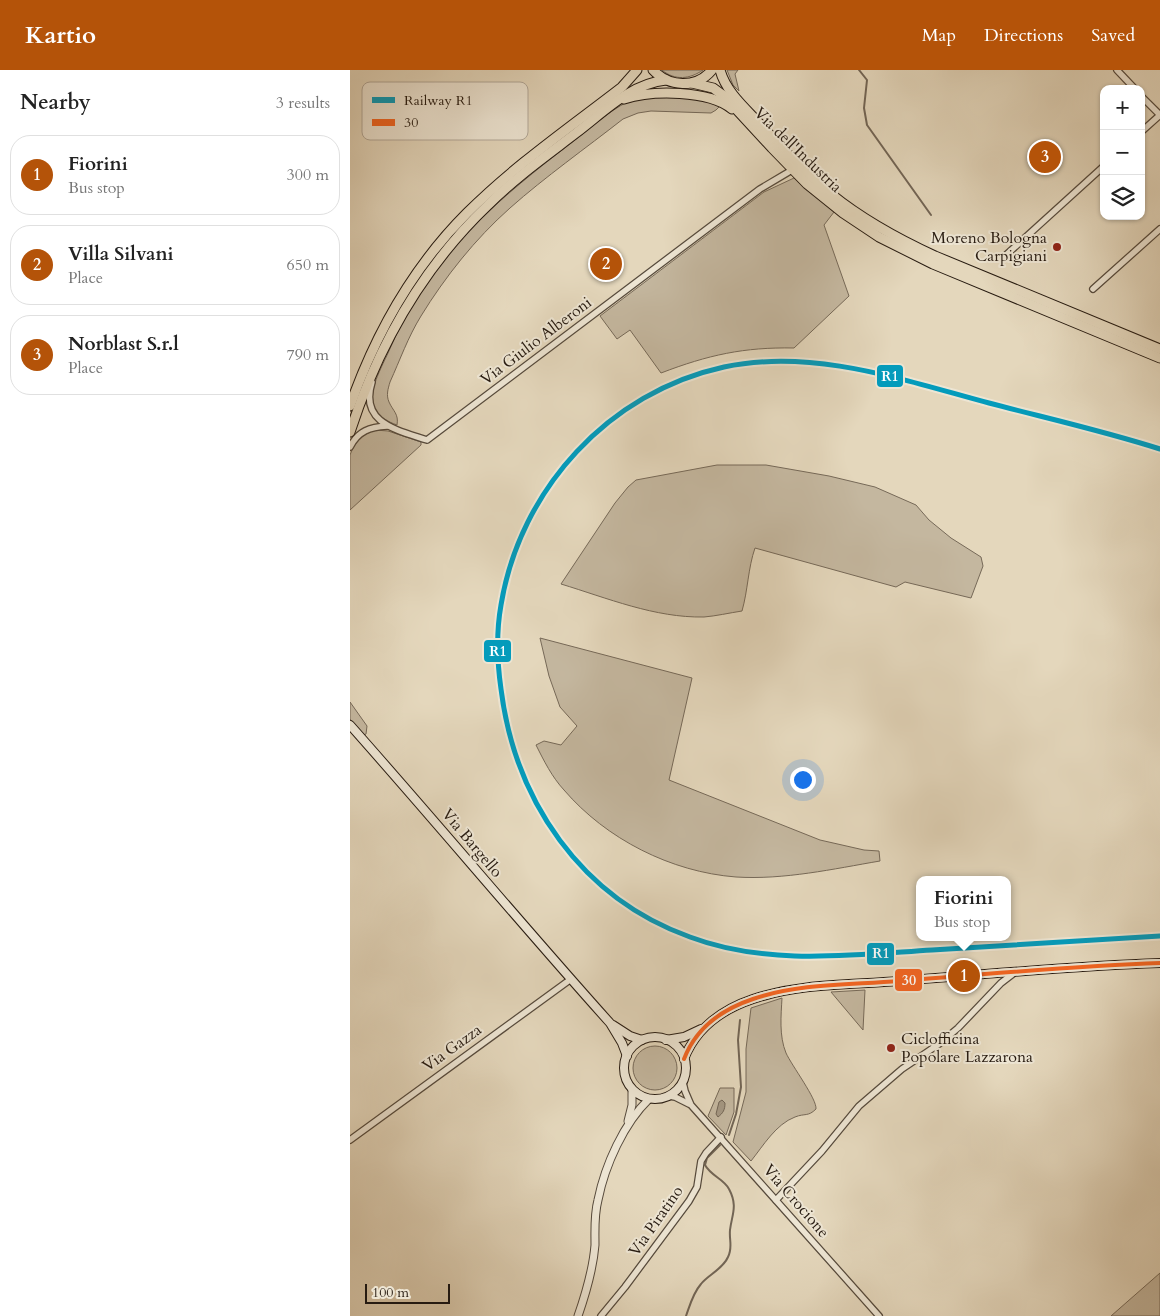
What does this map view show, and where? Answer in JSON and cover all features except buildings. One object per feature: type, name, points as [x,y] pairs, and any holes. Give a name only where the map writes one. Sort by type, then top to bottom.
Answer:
[{"type":"main road","points":[[350,406],[371,354],[396,305],[418,272],[452,230],[471,209],[511,172],[622,87],[637,70]]},
{"type":"main road","points":[[653,70],[666,80]]},
{"type":"main road","points":[[692,83],[701,79],[712,70]]},
{"type":"main road","name":"Via dell'Industria","points":[[720,70],[723,79],[734,96],[797,163],[829,193],[866,220],[926,252],[1157,346]]},
{"type":"main road","points":[[350,432],[372,372],[395,325],[436,262],[453,242],[488,205],[531,168],[618,101],[641,86],[666,80]]},
{"type":"main road","name":"Via dell'Industria","points":[[666,80],[674,83],[705,85],[718,91],[732,103],[741,115],[807,184],[843,213],[897,246],[933,264],[1160,358]]},
{"type":"main road","points":[[618,101],[632,96],[651,94],[705,96],[721,102],[741,115]]},
{"type":"main road","name":"Via Bargello","points":[[350,725],[571,979]]},
{"type":"main road","points":[[610,1023],[630,1036],[642,1040],[654,1038],[666,1040],[684,1037],[703,1028],[726,1011],[752,999],[784,990],[1160,963]]},
{"type":"main road","points":[[571,979],[610,1023],[622,1043],[627,1056]]},
{"type":"main road","points":[[684,1059],[693,1040],[703,1028]]},
{"type":"main road","points":[[642,1040],[633,1047],[627,1056],[624,1074],[632,1089],[640,1095],[659,1099],[677,1090],[683,1082],[686,1070],[684,1059],[677,1047],[666,1040]]},
{"type":"street","points":[[1117,70],[1131,85]]},
{"type":"street","points":[[1143,130],[1160,115],[1145,100]]},
{"type":"street","name":"Via Giulio Alberoni","points":[[387,426],[427,440],[760,189],[792,170]]},
{"type":"street","points":[[1006,254],[1100,170]]},
{"type":"street","points":[[1094,289],[1160,229]]},
{"type":"street","points":[[387,426],[373,412],[369,394],[392,340],[395,325]]},
{"type":"street","points":[[350,447],[365,430],[387,426]]},
{"type":"street","points":[[776,1200],[822,1151],[859,1106],[902,1069],[939,1044],[958,1028],[1001,983],[1015,972]]},
{"type":"street","name":"Via Gazza","points":[[350,1140],[571,979]]},
{"type":"street","name":"Via Crocione","points":[[683,1082],[691,1105],[879,1316]]},
{"type":"street","points":[[578,1316],[589,1282],[594,1247],[597,1200],[606,1172],[625,1129],[632,1105],[632,1089]]},
{"type":"street","name":"Via Crocione","points":[[668,1096],[675,1097],[691,1105]]},
{"type":"street","points":[[625,1129],[640,1107],[649,1098]]},
{"type":"street","name":"Via Piratino","points":[[601,1316],[689,1201],[697,1187],[701,1161],[721,1137]]},
{"type":"shaded area","points":[[662,70],[703,70],[682,78],[667,74]]},
{"type":"shaded area","points":[[727,70],[738,70],[735,74],[739,91],[733,85]]},
{"type":"shaded area","points":[[639,97],[699,97],[721,105],[711,113],[651,111],[638,113],[623,119],[537,185],[497,220],[450,273],[416,324],[390,382],[387,394],[396,415],[397,425],[385,419],[377,412],[373,403],[373,394],[378,374],[402,322],[418,294],[436,269],[476,224],[521,183],[603,118],[620,106]]},
{"type":"shaded area","points":[[794,178],[834,212],[824,225],[849,296],[794,348],[759,349],[726,353],[661,373],[630,330],[617,339],[600,316],[764,192]]},
{"type":"shaded area","points":[[375,430],[388,431],[421,442],[421,445],[350,510],[350,455],[360,439]]},
{"type":"shaded area","points":[[717,465],[766,465],[829,476],[875,487],[916,505],[929,520],[951,538],[981,557],[983,566],[971,598],[905,582],[896,587],[755,548],[742,611],[704,617],[667,614],[631,606],[561,584],[615,503],[636,480]]},
{"type":"shaded area","points":[[540,638],[692,678],[669,780],[820,840],[864,850],[879,851],[880,861],[772,877],[736,877],[712,874],[664,860],[620,838],[599,824],[564,790],[545,763],[536,745],[544,741],[561,745],[577,726],[560,707],[549,676]]},
{"type":"shaded area","points":[[350,702],[367,726],[366,734],[364,735],[350,719]]},
{"type":"shaded area","points":[[865,990],[863,1030],[831,992]]},
{"type":"shaded area","points":[[782,998],[782,1040],[789,1059],[813,1098],[816,1109],[808,1114],[788,1120],[770,1136],[751,1161],[733,1142],[746,1092],[746,1049],[751,1008]]},
{"type":"shaded area","points":[[651,1046],[659,1046],[671,1052],[677,1068],[671,1084],[659,1090],[651,1090],[639,1084],[633,1072],[633,1064],[639,1052]]},
{"type":"shaded area","points":[[720,1088],[734,1088],[734,1112],[726,1135],[708,1116]]},
{"type":"shaded area","points":[[722,1100],[725,1103],[725,1108],[718,1117],[716,1114],[719,1102]]},
{"type":"shaded area","points":[[1160,1273],[1160,1316],[1111,1316]]},
{"type":"waterway","points":[[859,70],[867,80],[864,108],[867,125],[931,215]]},
{"type":"waterway","points":[[729,1135],[736,1114],[741,1087],[738,1040],[740,1020]]},
{"type":"waterway","points":[[686,1316],[698,1288],[723,1265],[730,1250],[730,1230],[734,1205],[732,1195],[727,1186],[705,1165],[707,1158],[720,1145]]},
{"type":"rail line","name":"R1","points":[[1160,449],[1096,430],[858,369],[791,361],[757,362],[724,367],[682,380],[643,398],[608,423],[576,452],[550,485],[528,522],[511,562],[498,626],[501,689],[509,730],[521,770],[538,806],[560,840],[586,871],[616,898],[651,920],[690,937],[719,946],[749,952],[810,956],[841,956],[1160,936]]},
{"type":"transit line","name":"30","points":[[684,1059],[689,1048],[703,1029],[721,1014],[753,999],[789,990],[807,987],[1030,970],[1160,963]]},
{"type":"place","name":"Norblast S.r.l","points":[[1045,157]]},
{"type":"place","name":"Moreno Bologna Carpigiani","points":[[1057,247]]},
{"type":"place","name":"Villa Silvani","points":[[606,264]]},
{"type":"place","name":"Fiorini","points":[[964,976]]},
{"type":"place","name":"Ciclofficina Popolare Lazzarona","points":[[891,1048]]}]
